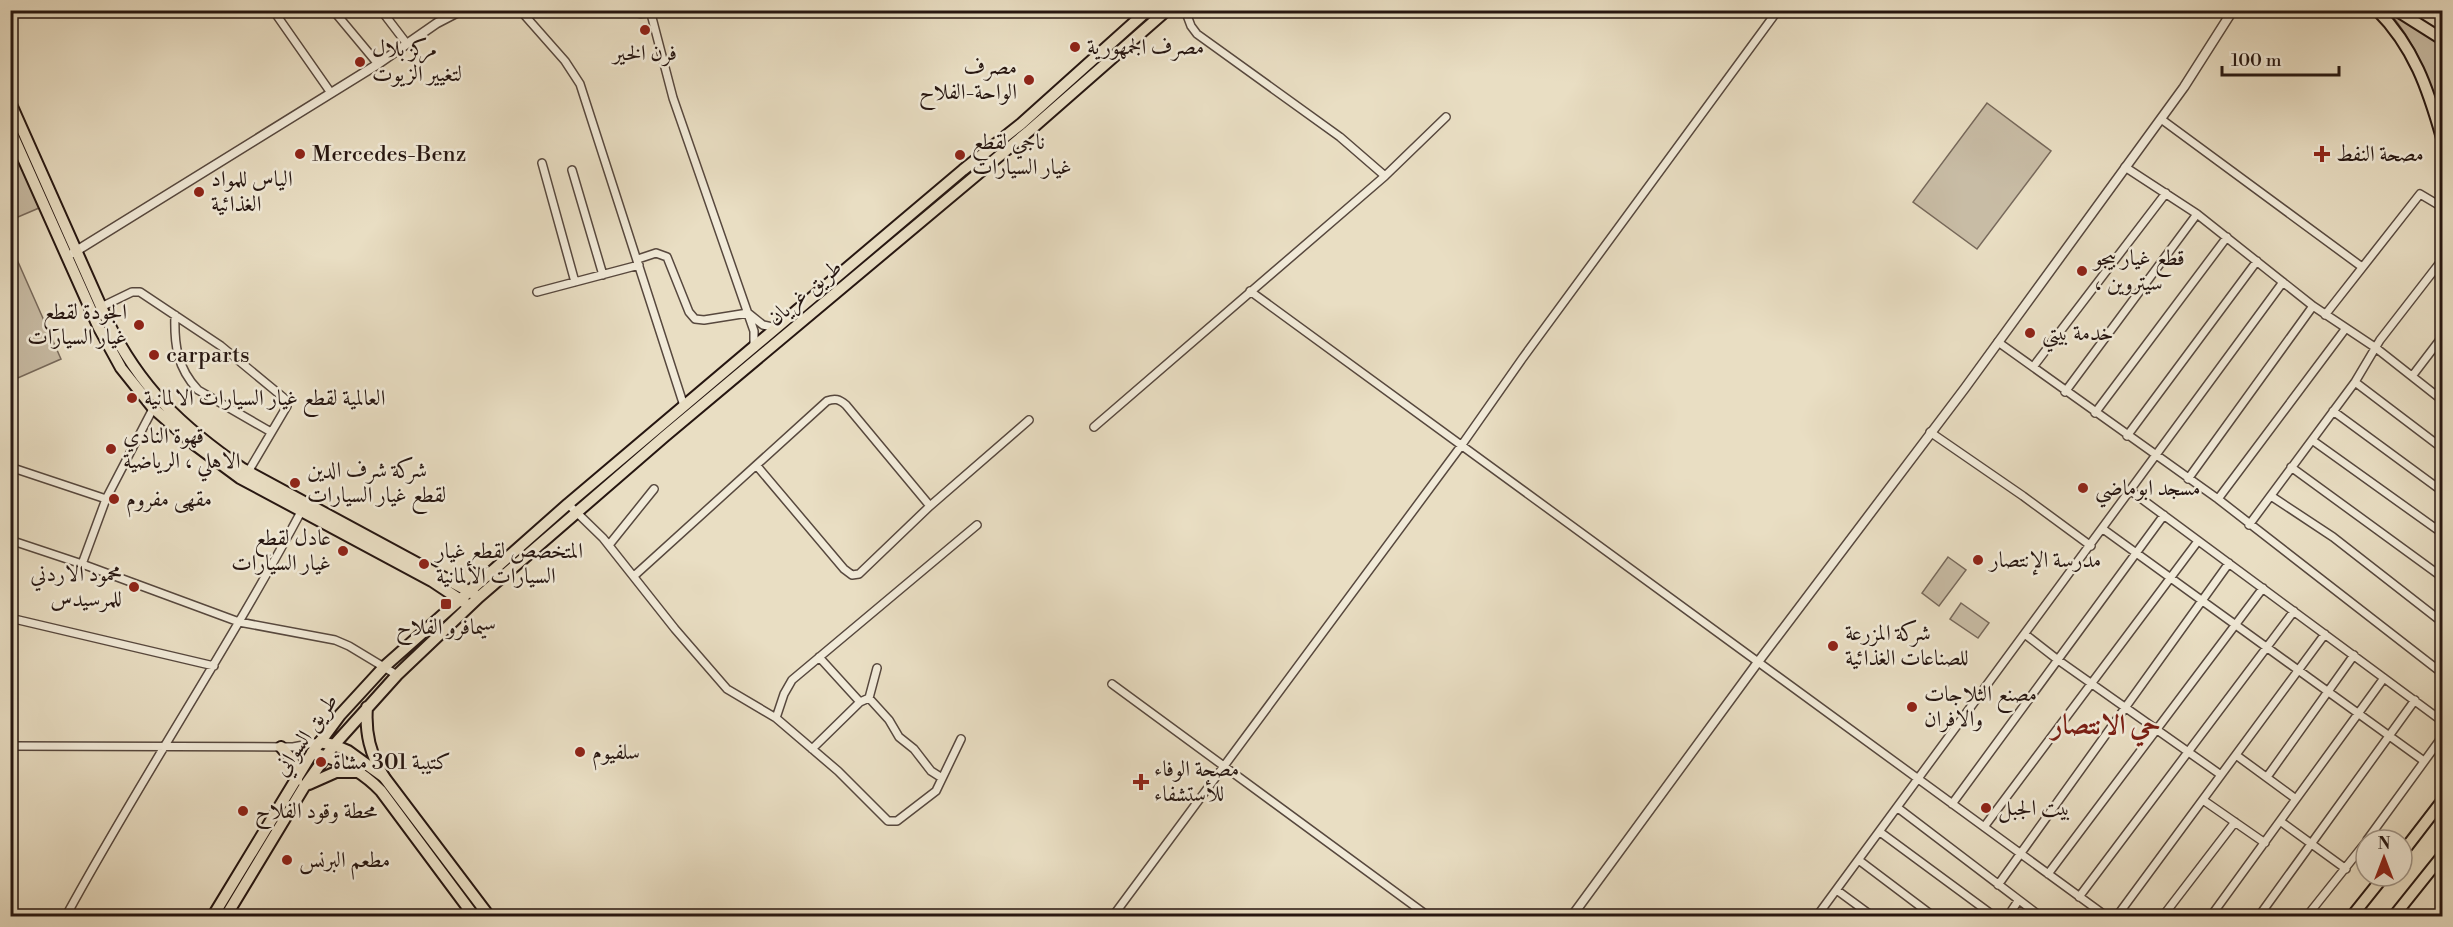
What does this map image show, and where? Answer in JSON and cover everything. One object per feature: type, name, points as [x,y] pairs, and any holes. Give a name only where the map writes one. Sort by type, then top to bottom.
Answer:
[{"type":"main road","name":"طريق غريان","points":[[459,600],[568,504],[963,170],[1021,124],[1148,10]]},
{"type":"main road","name":"طريق غريان","points":[[469,607],[664,436],[1029,131],[1167,10]]},
{"type":"main road","points":[[2377,10],[2404,42],[2417,63],[2429,91],[2442,138]]},
{"type":"main road","points":[[2396,10],[2442,39]]},
{"type":"main road","points":[[2436,10],[2442,14]]},
{"type":"main road","points":[[10,102],[72,254],[98,326],[122,368],[156,404],[221,466],[479,597]]},
{"type":"main road","points":[[10,129],[118,342],[156,404],[209,446],[248,472],[304,508],[432,581],[469,607]]},
{"type":"main road","name":"طريق السواني","points":[[226,916],[301,784],[312,753],[320,742],[340,715],[385,666],[459,600]]},
{"type":"main road","name":"طريق السواني","points":[[213,916],[301,784],[397,675],[469,607]]},
{"type":"main road","points":[[367,707],[366,722],[369,743],[376,764],[489,916]]},
{"type":"main road","points":[[320,742],[334,745],[361,759],[384,777]]},
{"type":"main road","points":[[281,747],[293,761],[301,784],[336,772],[360,772]]},
{"type":"main road","points":[[312,753],[327,756],[360,772],[381,791],[474,916]]},
{"type":"main road","points":[[2414,837],[2442,801]]},
{"type":"main road","points":[[2394,916],[2442,856]]},
{"type":"main road","points":[[2352,916],[2374,888]]},
{"type":"street","points":[[273,10],[331,93]]},
{"type":"street","points":[[333,10],[378,64]]},
{"type":"street","points":[[381,10],[407,44]]},
{"type":"street","points":[[72,254],[378,64],[437,23],[462,10]]},
{"type":"street","points":[[520,10],[574,71],[580,84],[684,406]]},
{"type":"street","points":[[625,11],[670,10]]},
{"type":"street","points":[[1185,10],[1197,34],[1340,137],[1384,176]]},
{"type":"street","points":[[1113,916],[1461,446],[1522,359],[1778,10]]},
{"type":"street","points":[[1572,916],[2161,119],[2233,10]]},
{"type":"street","points":[[646,11],[673,98],[748,312],[755,338],[754,348]]},
{"type":"street","points":[[1094,428],[1384,176],[1446,117]]},
{"type":"street","points":[[2161,119],[2362,267]]},
{"type":"street","points":[[542,163],[575,282]]},
{"type":"street","points":[[2125,167],[2197,214],[2313,306],[2376,348],[2442,399]]},
{"type":"street","points":[[572,170],[603,275]]},
{"type":"street","points":[[2033,368],[2166,192]]},
{"type":"street","points":[[2325,315],[2420,194],[2442,207]]},
{"type":"street","points":[[2065,392],[2197,214]]},
{"type":"street","points":[[2095,413],[2226,237]]},
{"type":"street","points":[[537,292],[603,275],[639,262],[656,252],[667,257],[689,312],[695,319],[700,321],[748,312]]},
{"type":"street","points":[[2249,525],[2355,382],[2380,340],[2442,260]]},
{"type":"street","points":[[2127,436],[2257,261]]},
{"type":"street","points":[[1817,916],[1838,891],[2157,457],[2283,282]]},
{"type":"street","points":[[101,307],[136,291],[221,346],[284,398],[286,406],[248,472]]},
{"type":"street","points":[[1250,291],[2106,916]]},
{"type":"street","points":[[2188,478],[2313,306]]},
{"type":"street","points":[[748,312],[763,325],[777,328]]},
{"type":"street","points":[[175,315],[176,351],[193,384],[198,390],[271,432]]},
{"type":"street","points":[[2218,499],[2346,328]]},
{"type":"street","points":[[2413,375],[2442,337]]},
{"type":"street","points":[[1998,342],[2218,499],[2442,674]]},
{"type":"street","points":[[2355,382],[2442,448]]},
{"type":"street","points":[[634,576],[827,401],[834,399],[840,400],[930,506]]},
{"type":"street","points":[[82,564],[106,500],[156,404]]},
{"type":"street","points":[[2333,411],[2442,491]]},
{"type":"street","points":[[757,466],[844,569],[852,575],[859,574],[930,506],[1029,420]]},
{"type":"street","points":[[1930,432],[2091,546]]},
{"type":"street","points":[[2312,440],[2442,533]]},
{"type":"street","points":[[2291,467],[2442,577]]},
{"type":"street","points":[[11,469],[106,500]]},
{"type":"street","points":[[609,545],[654,489]]},
{"type":"street","points":[[2131,491],[2442,721]]},
{"type":"street","points":[[2271,496],[2333,537],[2442,622]]},
{"type":"street","points":[[568,504],[609,545],[675,629],[727,689],[776,718],[862,794],[884,818],[892,822],[936,790],[961,739]]},
{"type":"street","points":[[66,916],[214,666],[304,508]]},
{"type":"street","points":[[1952,804],[2164,515]]},
{"type":"street","points":[[776,718],[784,694],[792,680],[977,525]]},
{"type":"street","points":[[2103,529],[2424,761]]},
{"type":"street","points":[[10,540],[239,622],[335,640],[385,666],[397,675]]},
{"type":"street","points":[[1984,827],[2198,541]]},
{"type":"street","points":[[1998,885],[2229,563]]},
{"type":"street","points":[[2048,874],[2263,588]]},
{"type":"street","points":[[2079,897],[2294,611]]},
{"type":"street","points":[[10,618],[214,666]]},
{"type":"street","points":[[2026,634],[2091,684],[2222,775]]},
{"type":"street","points":[[2117,916],[2325,634]]},
{"type":"street","points":[[2267,777],[2354,655]]},
{"type":"street","points":[[819,657],[860,702]]},
{"type":"street","points":[[812,749],[860,702],[868,698],[877,668]]},
{"type":"street","points":[[2211,916],[2384,678]]},
{"type":"street","points":[[1112,684],[1428,916]]},
{"type":"street","points":[[868,698],[889,720],[899,737],[914,748],[931,771],[942,778]]},
{"type":"street","points":[[2259,916],[2415,700]]},
{"type":"street","points":[[2376,828],[2442,737]]},
{"type":"street","points":[[10,746],[293,747],[320,742]]},
{"type":"street","points":[[293,747],[312,753]]},
{"type":"street","points":[[2236,755],[2296,799]]},
{"type":"street","points":[[2203,800],[2265,843]]},
{"type":"street","points":[[1898,808],[2040,916]]},
{"type":"street","points":[[2280,821],[2346,869]]},
{"type":"street","points":[[2163,916],[2235,822]]},
{"type":"street","points":[[1880,832],[1994,916]]},
{"type":"street","points":[[2307,916],[2354,858]]},
{"type":"street","points":[[1860,861],[1933,916]]},
{"type":"street","points":[[1838,891],[1872,916]]},
{"type":"street","points":[[2008,916],[2018,901]]},
{"type":"street","points":[[1978,916],[1984,909]]},
{"type":"shaded area","points":[[2388,11],[2442,45],[2442,123],[2433,92],[2415,50]]},
{"type":"shaded area","points":[[1987,103],[2051,151],[1977,249],[1913,202]]},
{"type":"shaded area","points":[[11,143],[39,208],[10,220]]},
{"type":"shaded area","points":[[11,246],[61,359],[10,381]]},
{"type":"shaded area","points":[[1948,557],[1966,570],[1939,606],[1922,593]]},
{"type":"shaded area","points":[[1961,603],[1989,623],[1978,638],[1950,619]]},
{"type":"place","name":"فرن الخير","points":[[645,30]]},
{"type":"place","name":"مصرف الجمهورية","points":[[1075,47]]},
{"type":"place","name":"مركز بلال لتغيير الزيوت","points":[[360,62]]},
{"type":"place","name":"مصرف الواحة-الفلاح","points":[[1029,80]]},
{"type":"place","name":"Mercedes-Benz","points":[[300,154]]},
{"type":"place","name":"مصحة النفط","points":[[2322,154]]},
{"type":"place","name":"ناجي لقطع غيار السيارات","points":[[960,155]]},
{"type":"place","name":"الياس للمواد الغذائية","points":[[199,192]]},
{"type":"place","name":"قطع غيار بيجو ، سيتروين","points":[[2082,271]]},
{"type":"place","name":"الجودة لقطع غيار السيارات","points":[[139,325]]},
{"type":"place","name":"خدمة بيتي","points":[[2030,333]]},
{"type":"place","name":"carparts","points":[[154,355]]},
{"type":"place","name":"العالمية لقطع غيار السيارات الالمانية","points":[[132,398]]},
{"type":"place","name":"قهوة النادي الاهلي ، الرياضية","points":[[111,449]]},
{"type":"place","name":"شركة شرف الدين لقطع غيار السيارات","points":[[295,483]]},
{"type":"place","name":"مسجد ابوماضي","points":[[2083,488]]},
{"type":"place","name":"مقهى مفروم","points":[[114,499]]},
{"type":"place","name":"عادل لقطع غيار السيارات","points":[[343,551]]},
{"type":"place","name":"مدرسة الإنتصار","points":[[1978,560]]},
{"type":"place","name":"المتخصص لقطع غيار السيارات الألمانية","points":[[424,564]]},
{"type":"place","name":"محمود الاردني للمرسيدس","points":[[134,587]]},
{"type":"place","name":"سيمافرو الفلاح","points":[[446,604]]},
{"type":"place","name":"شركة المزرعة للصناعات الغذائية","points":[[1833,646]]},
{"type":"place","name":"مصنع الثلاجات والافران","points":[[1912,707]]},
{"type":"place","name":"سلفيوم","points":[[580,752]]},
{"type":"place","name":"كتيبة 301 مشاة","points":[[321,762]]},
{"type":"place","name":"مصحة الوفاء للأستشفاء","points":[[1141,782]]},
{"type":"place","name":"بيت الجبل","points":[[1986,808]]},
{"type":"place","name":"محطة وقود الفلاح","points":[[243,811]]},
{"type":"place","name":"مطعم البرنس","points":[[287,860]]},
{"type":"district","name":"حي الانتصار","points":[[2106,725]]}]
